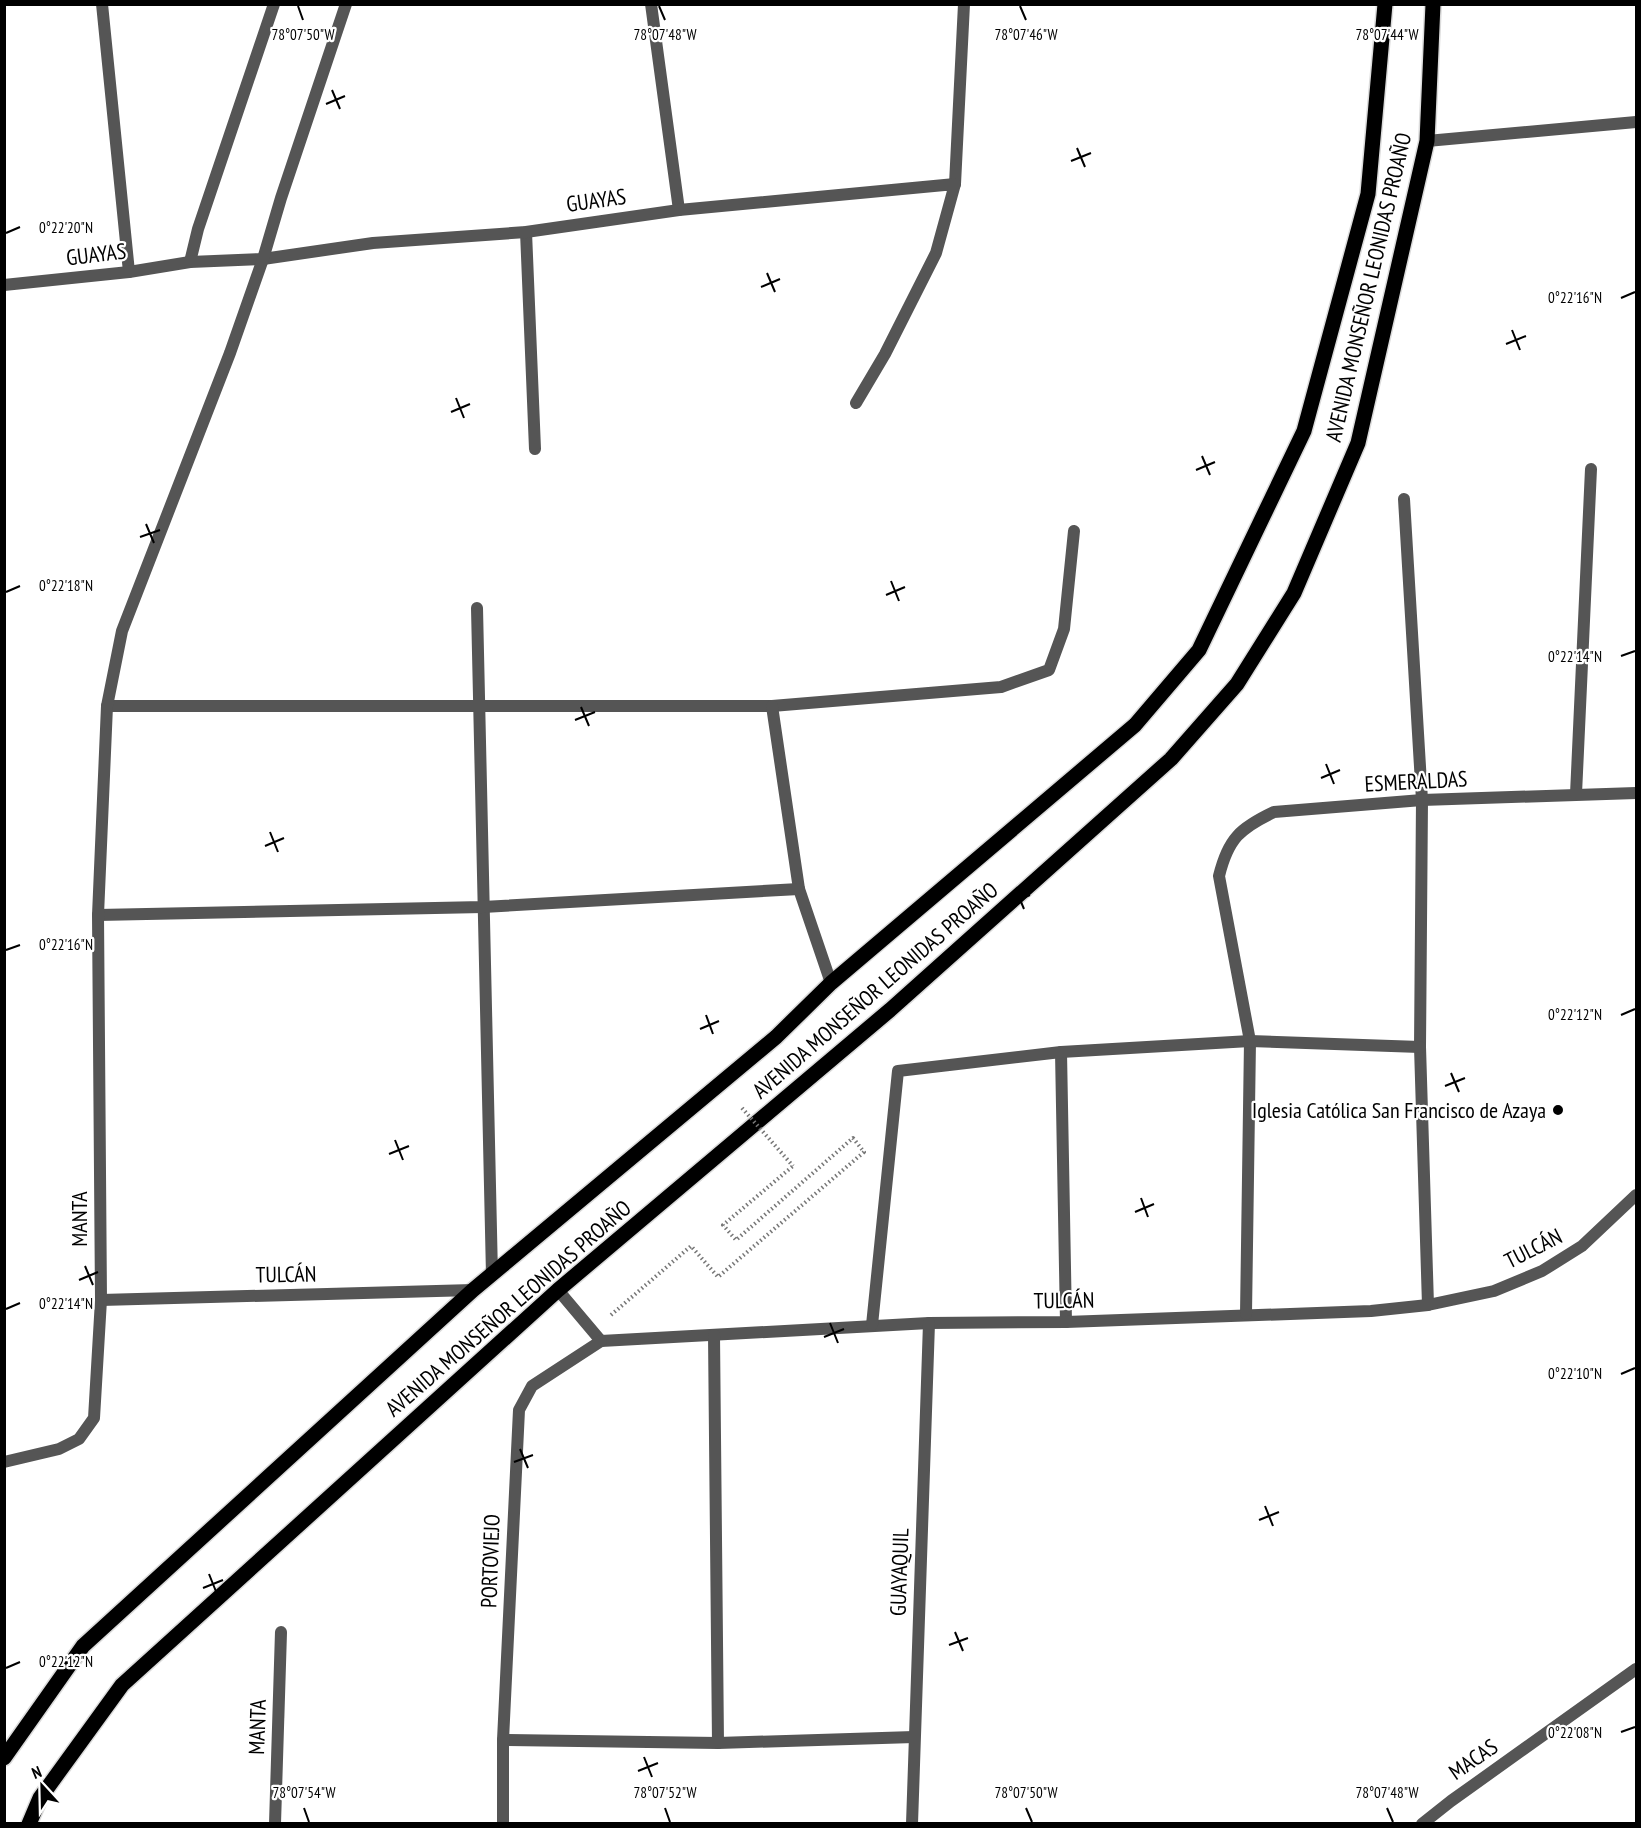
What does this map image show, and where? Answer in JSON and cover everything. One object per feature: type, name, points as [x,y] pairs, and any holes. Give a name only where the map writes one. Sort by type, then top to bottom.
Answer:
[{"type":"main road","name":"AVENIDA MONSEÑOR LEONIDAS PROAÑO","points":[[4,1758],[83,1646],[473,1290],[776,1037],[831,983],[1135,725],[1199,650],[1304,431],[1368,194],[1385,4]]},
{"type":"main road","name":"AVENIDA MONSEÑOR LEONIDAS PROAÑO","points":[[29,1824],[40,1798],[122,1685],[558,1290],[890,1010],[1162,767],[1237,684],[1294,592],[1358,443],[1427,141],[1432,4]]},
{"type":"street","points":[[102,4],[129,272]]},
{"type":"street","points":[[190,262],[198,229],[274,4]]},
{"type":"street","name":"MANTA","points":[[4,1462],[59,1449],[79,1439],[94,1418],[101,1299],[98,915],[107,706],[122,631],[230,353],[263,260],[346,4]]},
{"type":"street","points":[[651,4],[679,210]]},
{"type":"street","points":[[856,403],[885,354],[936,253],[955,184],[964,4]]},
{"type":"street","points":[[1427,141],[1636,122]]},
{"type":"street","name":"GUAYAS","points":[[4,285],[129,272],[190,262],[263,260],[373,243],[526,232],[679,210],[955,184]]},
{"type":"street","points":[[526,232],[535,449]]},
{"type":"street","points":[[1576,794],[1591,470]]},
{"type":"street","points":[[1404,499],[1422,800],[1420,1047],[1428,1305]]},
{"type":"street","points":[[107,706],[772,706],[1001,687],[1049,670],[1065,629],[1074,531]]},
{"type":"street","points":[[477,608],[492,1275]]},
{"type":"street","points":[[772,706],[799,889],[831,983]]},
{"type":"street","name":"ESMERALDAS","points":[[1246,1314],[1250,1041],[1219,876],[1224,854],[1235,838],[1252,822],[1274,812],[1422,800],[1636,793]]},
{"type":"street","points":[[98,915],[483,907],[799,889]]},
{"type":"street","points":[[872,1325],[898,1071],[1061,1052],[1250,1041],[1420,1047]]},
{"type":"street","points":[[1061,1052],[1066,1322]]},
{"type":"street","name":"TULCÁN","points":[[601,1341],[872,1325],[1066,1322],[1371,1311],[1428,1305],[1494,1291],[1542,1271],[1582,1246],[1636,1195]]},
{"type":"street","name":"TULCÁN","points":[[101,1299],[473,1290]]},
{"type":"street","points":[[558,1290],[601,1341]]},
{"type":"street","name":"GUAYAQUIL","points":[[912,1824],[929,1323]]},
{"type":"street","points":[[714,1335],[718,1743]]},
{"type":"street","name":"PORTOVIEJO","points":[[503,1824],[503,1740],[519,1410],[532,1386],[601,1341]]},
{"type":"street","name":"MANTA","points":[[275,1824],[281,1632]]},
{"type":"street","name":"MACAS","points":[[1422,1824],[1636,1669]]},
{"type":"street","points":[[503,1740],[718,1743],[914,1737]]},
{"type":"path","points":[[592,1331],[691,1246],[718,1277],[864,1152],[853,1138],[736,1240],[723,1226],[793,1166],[742,1108]]},
{"type":"place","name":"Iglesia Católica San Francisco de Azaya","points":[[1558,1110]]}]
